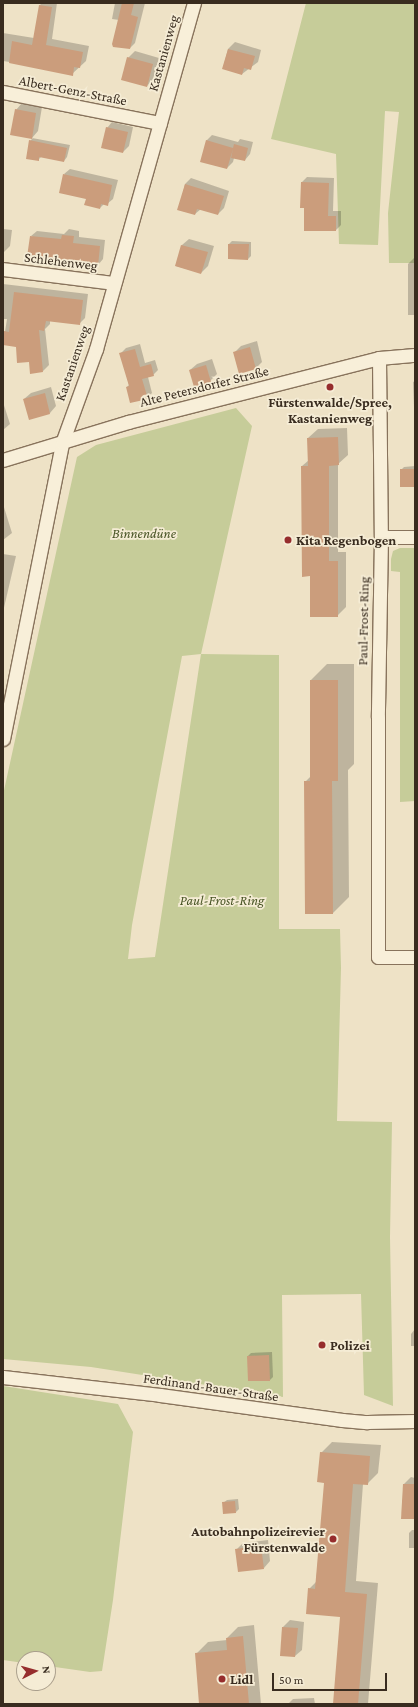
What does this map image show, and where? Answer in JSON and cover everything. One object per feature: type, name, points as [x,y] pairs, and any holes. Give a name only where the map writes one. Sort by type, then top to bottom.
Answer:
[{"type":"street","name":"Kastanienweg","points":[[3,739],[62,443],[96,349],[194,3]]},
{"type":"street","name":"Albert-Genz-Straße","points":[[3,92],[160,123]]},
{"type":"street","name":"Schlehenweg","points":[[3,270],[114,283]]},
{"type":"street","name":"Alte Petersdorfer Straße","points":[[3,460],[128,422],[379,358],[415,355]]},
{"type":"street","name":"Paul-Frost-Ring","points":[[379,358],[381,537],[378,716],[378,957],[415,957]]},
{"type":"street","points":[[381,537],[415,537]]},
{"type":"street","name":"Ferdinand-Bauer-Straße","points":[[3,1377],[160,1395],[342,1420],[367,1422],[415,1421]]},
{"type":"green space","points":[[306,3],[415,3],[415,263],[389,263],[388,213],[399,112],[385,111],[378,245],[339,244],[336,154],[271,139]]},
{"type":"green space","name":"Binnendüne","points":[[236,408],[252,426],[201,654],[279,655],[279,929],[340,929],[341,968],[337,1121],[392,1122],[390,1237],[393,1406],[364,1395],[361,1294],[282,1295],[283,1397],[91,1367],[3,1359],[3,795],[77,457],[96,445]],"holes":[[[201,654],[155,957],[128,959],[132,925],[182,656]]]},
{"type":"green space","points":[[400,548],[415,548],[415,801],[400,802],[400,572],[391,571],[391,559],[393,551]]},
{"type":"green space","points":[[3,1386],[118,1404],[133,1432],[113,1600],[102,1671],[90,1672],[56,1667],[56,1651],[16,1651],[16,1662],[3,1660]]},
{"type":"building","points":[[122,3],[134,3],[131,15],[138,17],[130,49],[113,47],[112,44]]},
{"type":"building","points":[[39,5],[52,7],[46,45],[83,52],[80,68],[74,67],[73,76],[9,63],[12,41],[32,45]]},
{"type":"building","points":[[228,49],[255,56],[251,70],[244,68],[242,75],[222,69]]},
{"type":"building","points":[[127,57],[153,64],[147,87],[121,80]]},
{"type":"building","points":[[15,109],[36,113],[32,139],[10,135]]},
{"type":"building","points":[[106,127],[128,132],[123,153],[101,148]]},
{"type":"building","points":[[29,140],[67,148],[64,162],[39,157],[39,161],[26,159]]},
{"type":"building","points":[[206,140],[233,148],[234,144],[248,148],[245,161],[231,158],[233,149],[227,169],[200,162]]},
{"type":"building","points":[[63,174],[112,185],[108,206],[101,204],[100,209],[84,205],[86,199],[59,193]]},
{"type":"building","points":[[301,182],[329,183],[328,216],[336,216],[336,231],[304,231],[304,208],[300,208]]},
{"type":"building","points":[[185,184],[224,196],[218,215],[197,209],[195,215],[177,210]]},
{"type":"building","points":[[62,235],[74,236],[73,243],[100,246],[98,266],[27,257],[30,236],[61,239]]},
{"type":"building","points":[[228,244],[249,244],[248,260],[228,259]]},
{"type":"building","points":[[181,245],[208,252],[201,274],[175,266]]},
{"type":"building","points":[[14,292],[83,300],[80,325],[46,321],[44,331],[39,330],[43,372],[30,374],[29,362],[17,363],[16,347],[3,345],[4,331],[9,332]]},
{"type":"building","points":[[250,347],[256,369],[239,374],[233,352]]},
{"type":"building","points":[[135,349],[140,367],[151,364],[154,376],[142,379],[148,399],[130,403],[126,387],[129,386],[119,353]]},
{"type":"building","points":[[206,365],[211,382],[194,387],[189,370]]},
{"type":"building","points":[[45,393],[50,414],[29,420],[23,399]]},
{"type":"building","points":[[338,437],[339,465],[329,466],[329,561],[338,561],[338,617],[310,617],[310,576],[302,577],[301,466],[308,466],[307,438]]},
{"type":"building","points":[[400,469],[415,469],[415,487],[400,487]]},
{"type":"building","points":[[310,680],[338,680],[338,781],[332,781],[333,914],[305,914],[304,781],[310,781]]},
{"type":"building","points":[[269,1355],[270,1381],[248,1381],[247,1356]]},
{"type":"building","points":[[320,1452],[370,1456],[368,1485],[353,1484],[345,1592],[367,1594],[358,1704],[333,1704],[340,1617],[306,1614],[308,1588],[315,1589],[324,1483],[317,1482]]},
{"type":"building","points":[[403,1484],[415,1484],[415,1519],[401,1519]]},
{"type":"building","points":[[235,1501],[236,1513],[223,1514],[222,1502]]},
{"type":"building","points":[[261,1546],[264,1569],[238,1572],[235,1549]]},
{"type":"building","points":[[282,1627],[298,1628],[295,1657],[280,1656]]},
{"type":"building","name":"Lidl","points":[[243,1636],[249,1704],[199,1704],[195,1653],[227,1650],[226,1638]]},
{"type":"place","name":"Fürstenwalde/Spree, Kastanienweg","points":[[330,387]]},
{"type":"place","name":"Kita Regenbogen","points":[[288,540]]},
{"type":"place","name":"Polizei","points":[[322,1345]]},
{"type":"place","name":"Autobahnpolizeirevier Fürstenwalde","points":[[333,1539]]},
{"type":"place","name":"Lidl","points":[[222,1679]]}]
